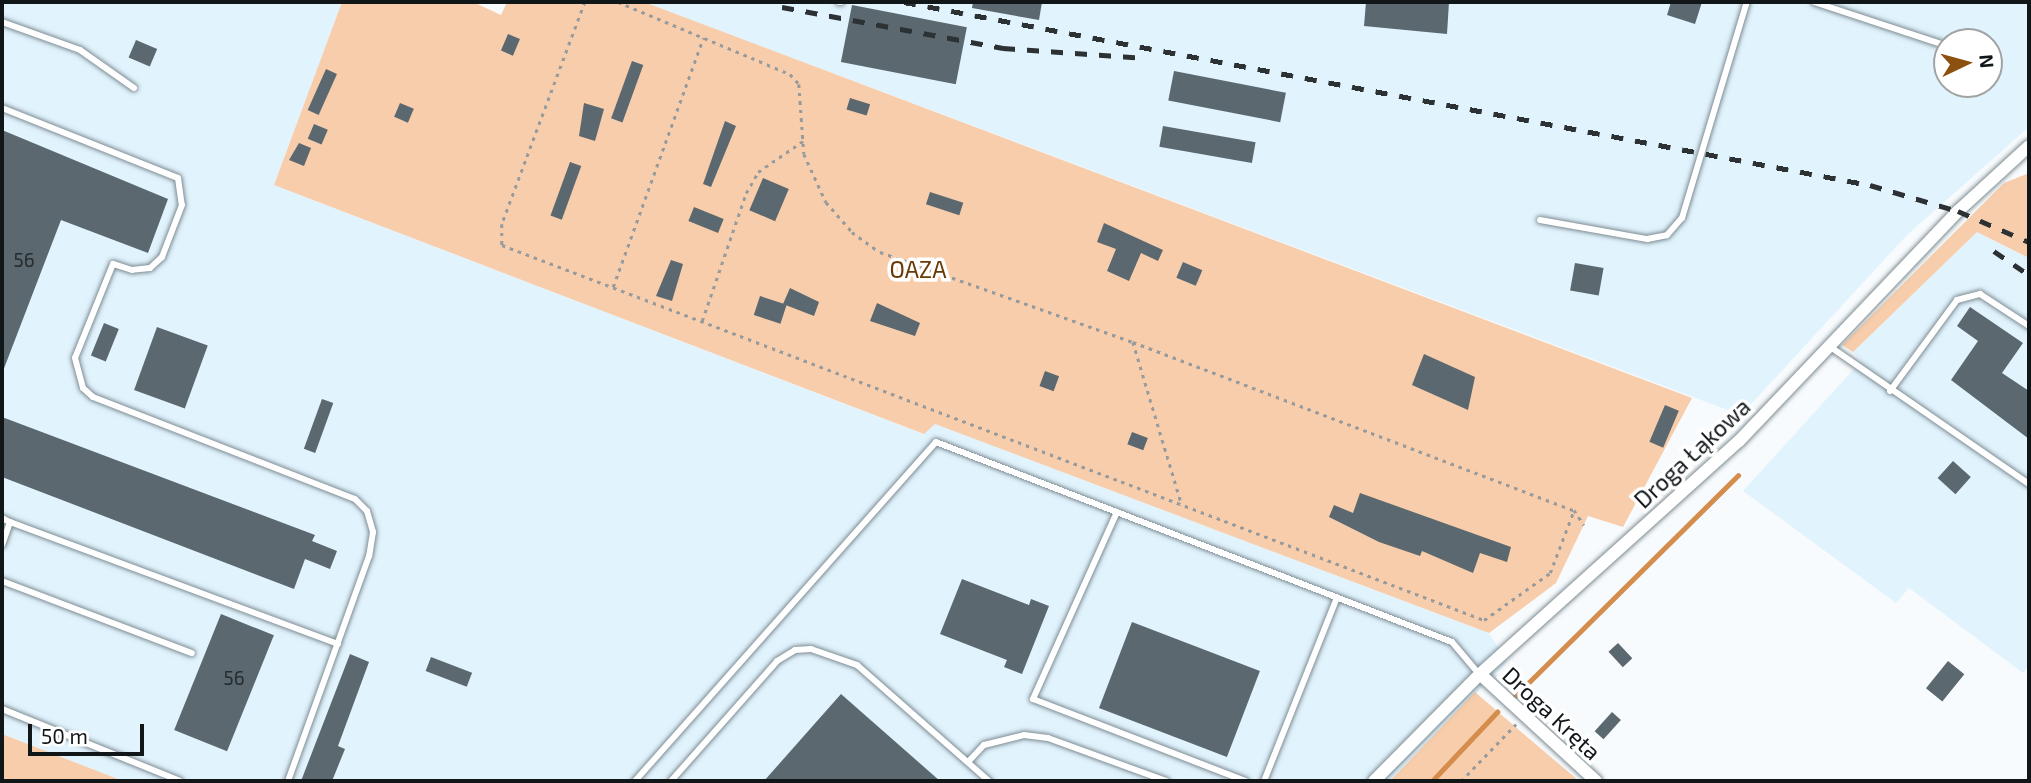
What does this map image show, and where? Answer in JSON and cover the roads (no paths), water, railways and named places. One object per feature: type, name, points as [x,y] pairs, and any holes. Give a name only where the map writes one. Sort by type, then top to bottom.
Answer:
[{"type":"street","name":"Droga Łąkowa","points":[[1374,781],[1480,674],[1739,441],[1828,345],[2029,146]]},
{"type":"street","name":"Droga Kręta","points":[[1480,674],[1521,715],[1596,781]]},
{"type":"lane","points":[[1540,220],[1647,239],[1667,235],[1682,218],[1747,2]]},
{"type":"lane","points":[[1814,2],[1933,41]]},
{"type":"lane","points":[[2,22],[80,50],[134,88]]},
{"type":"lane","points":[[2,108],[178,178],[182,205],[162,257],[150,268],[132,271],[113,264],[75,358],[83,388],[93,397],[355,499],[368,511],[373,532],[369,556],[288,781]]},
{"type":"lane","points":[[1891,391],[1957,300],[1980,293],[2029,326]]},
{"type":"lane","points":[[1828,345],[2029,484]]},
{"type":"lane","points":[[635,781],[936,442],[1451,642],[1480,674]]},
{"type":"lane","points":[[1117,512],[1033,699],[1246,781]]},
{"type":"lane","points":[[2,518],[338,645]]},
{"type":"lane","points":[[2,545],[10,522]]},
{"type":"lane","points":[[2,581],[191,653]]},
{"type":"lane","points":[[1264,781],[1336,598]]},
{"type":"lane","points":[[671,781],[777,661],[795,650],[811,649],[857,665],[989,781]]},
{"type":"lane","points":[[2,709],[180,781]]},
{"type":"lane","points":[[968,762],[984,745],[1024,735],[1048,738],[1166,781]]},
{"type":"waterway","points":[[1514,697],[1738,475]]},
{"type":"waterway","points":[[1432,781],[1497,712]]},
{"type":"railway","points":[[904,2],[1870,185],[1958,211],[2029,242]]},
{"type":"railway","points":[[782,7],[1003,48],[1146,58]]},
{"type":"railway","points":[[1994,251],[2029,275]]},
{"type":"park label","name":"OAZA","points":[[918,269]]}]
